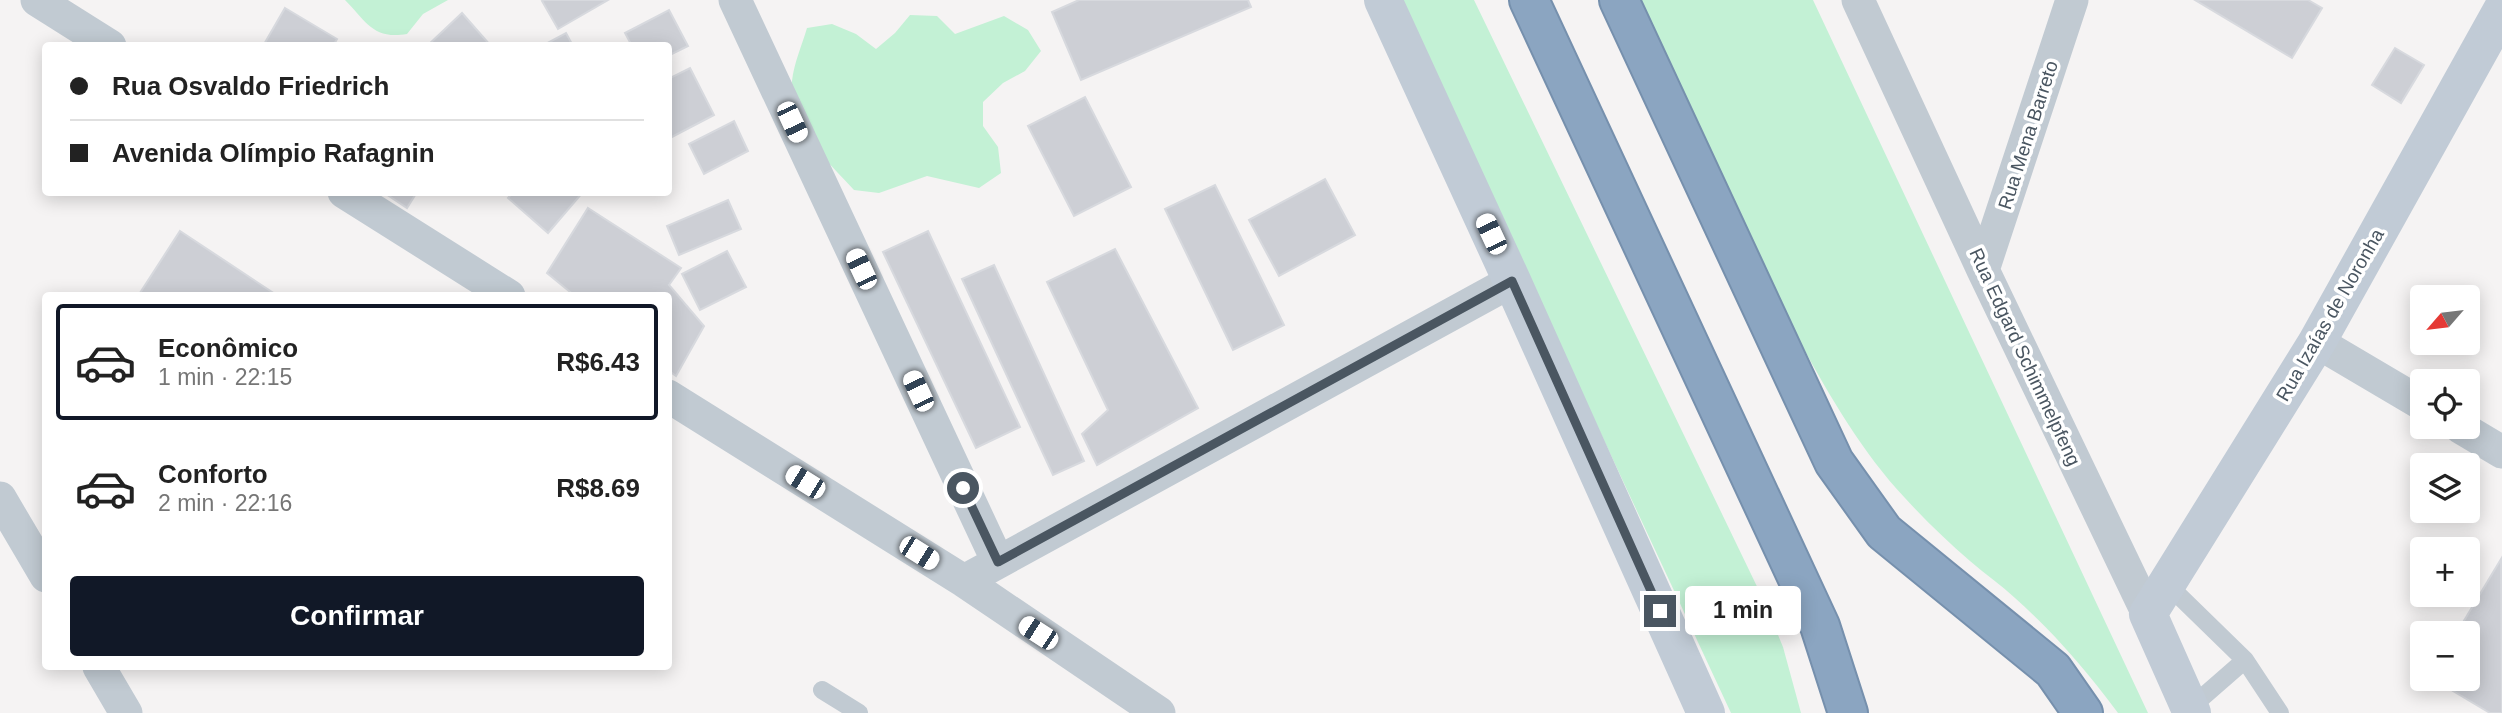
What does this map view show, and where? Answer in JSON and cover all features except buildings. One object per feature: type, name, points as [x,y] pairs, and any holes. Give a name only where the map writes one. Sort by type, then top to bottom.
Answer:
[{"type":"highway","points":[[1521,0],[1569,88]]},
{"type":"highway","points":[[1529,0],[1819,626],[1847,713]]},
{"type":"highway","points":[[1619,0],[1834,462],[1884,532],[2053,670],[2083,713]]},
{"type":"street","points":[[37,0],[104,42]]},
{"type":"street","points":[[735,0],[998,562]]},
{"type":"street","points":[[1383,0],[1706,713]]},
{"type":"street","name":"Rua Edgard Schimmelpfeng","points":[[1858,0],[1983,270],[2157,598],[2191,711]]},
{"type":"street","name":"Rua Mena Barreto","points":[[1983,270],[2072,0]]},
{"type":"street","name":"Rua Izaías de Noronha","points":[[2157,598],[2317,342],[2502,10]]},
{"type":"street","points":[[350,196],[503,292]]},
{"type":"street","points":[[964,581],[1512,281]]},
{"type":"street","points":[[2317,342],[2410,397]]},
{"type":"street","points":[[672,398],[964,581],[1159,713]]},
{"type":"street","points":[[2480,439],[2502,452]]},
{"type":"street","points":[[0,498],[42,569]]},
{"type":"street","points":[[101,670],[126,713]]},
{"type":"lane","points":[[2157,598],[2245,660],[2280,713]]},
{"type":"lane","points":[[2191,711],[2245,660]]},
{"type":"lane","points":[[822,690],[859,713]]},
{"type":"green space","points":[[345,0],[448,0],[423,14],[407,34],[395,35],[371,27]]},
{"type":"green space","points":[[1399,0],[1474,0],[1764,601],[1783,647],[1801,713],[1731,713]]},
{"type":"green space","points":[[1639,0],[1813,0],[2148,713],[2118,713],[2057,639],[2015,598],[1928,522],[1889,480],[1861,443],[1801,344]]},
{"type":"green space","points":[[910,15],[937,16],[955,34],[1004,16],[1028,30],[1041,51],[1025,71],[1003,83],[983,102],[983,126],[998,147],[1001,173],[979,188],[927,176],[879,193],[854,190],[810,141],[795,113],[792,81],[807,28],[832,24],[856,34],[876,49],[895,33]]},
{"type":"route","points":[[963,488],[998,562],[1512,281],[1660,611]]}]
